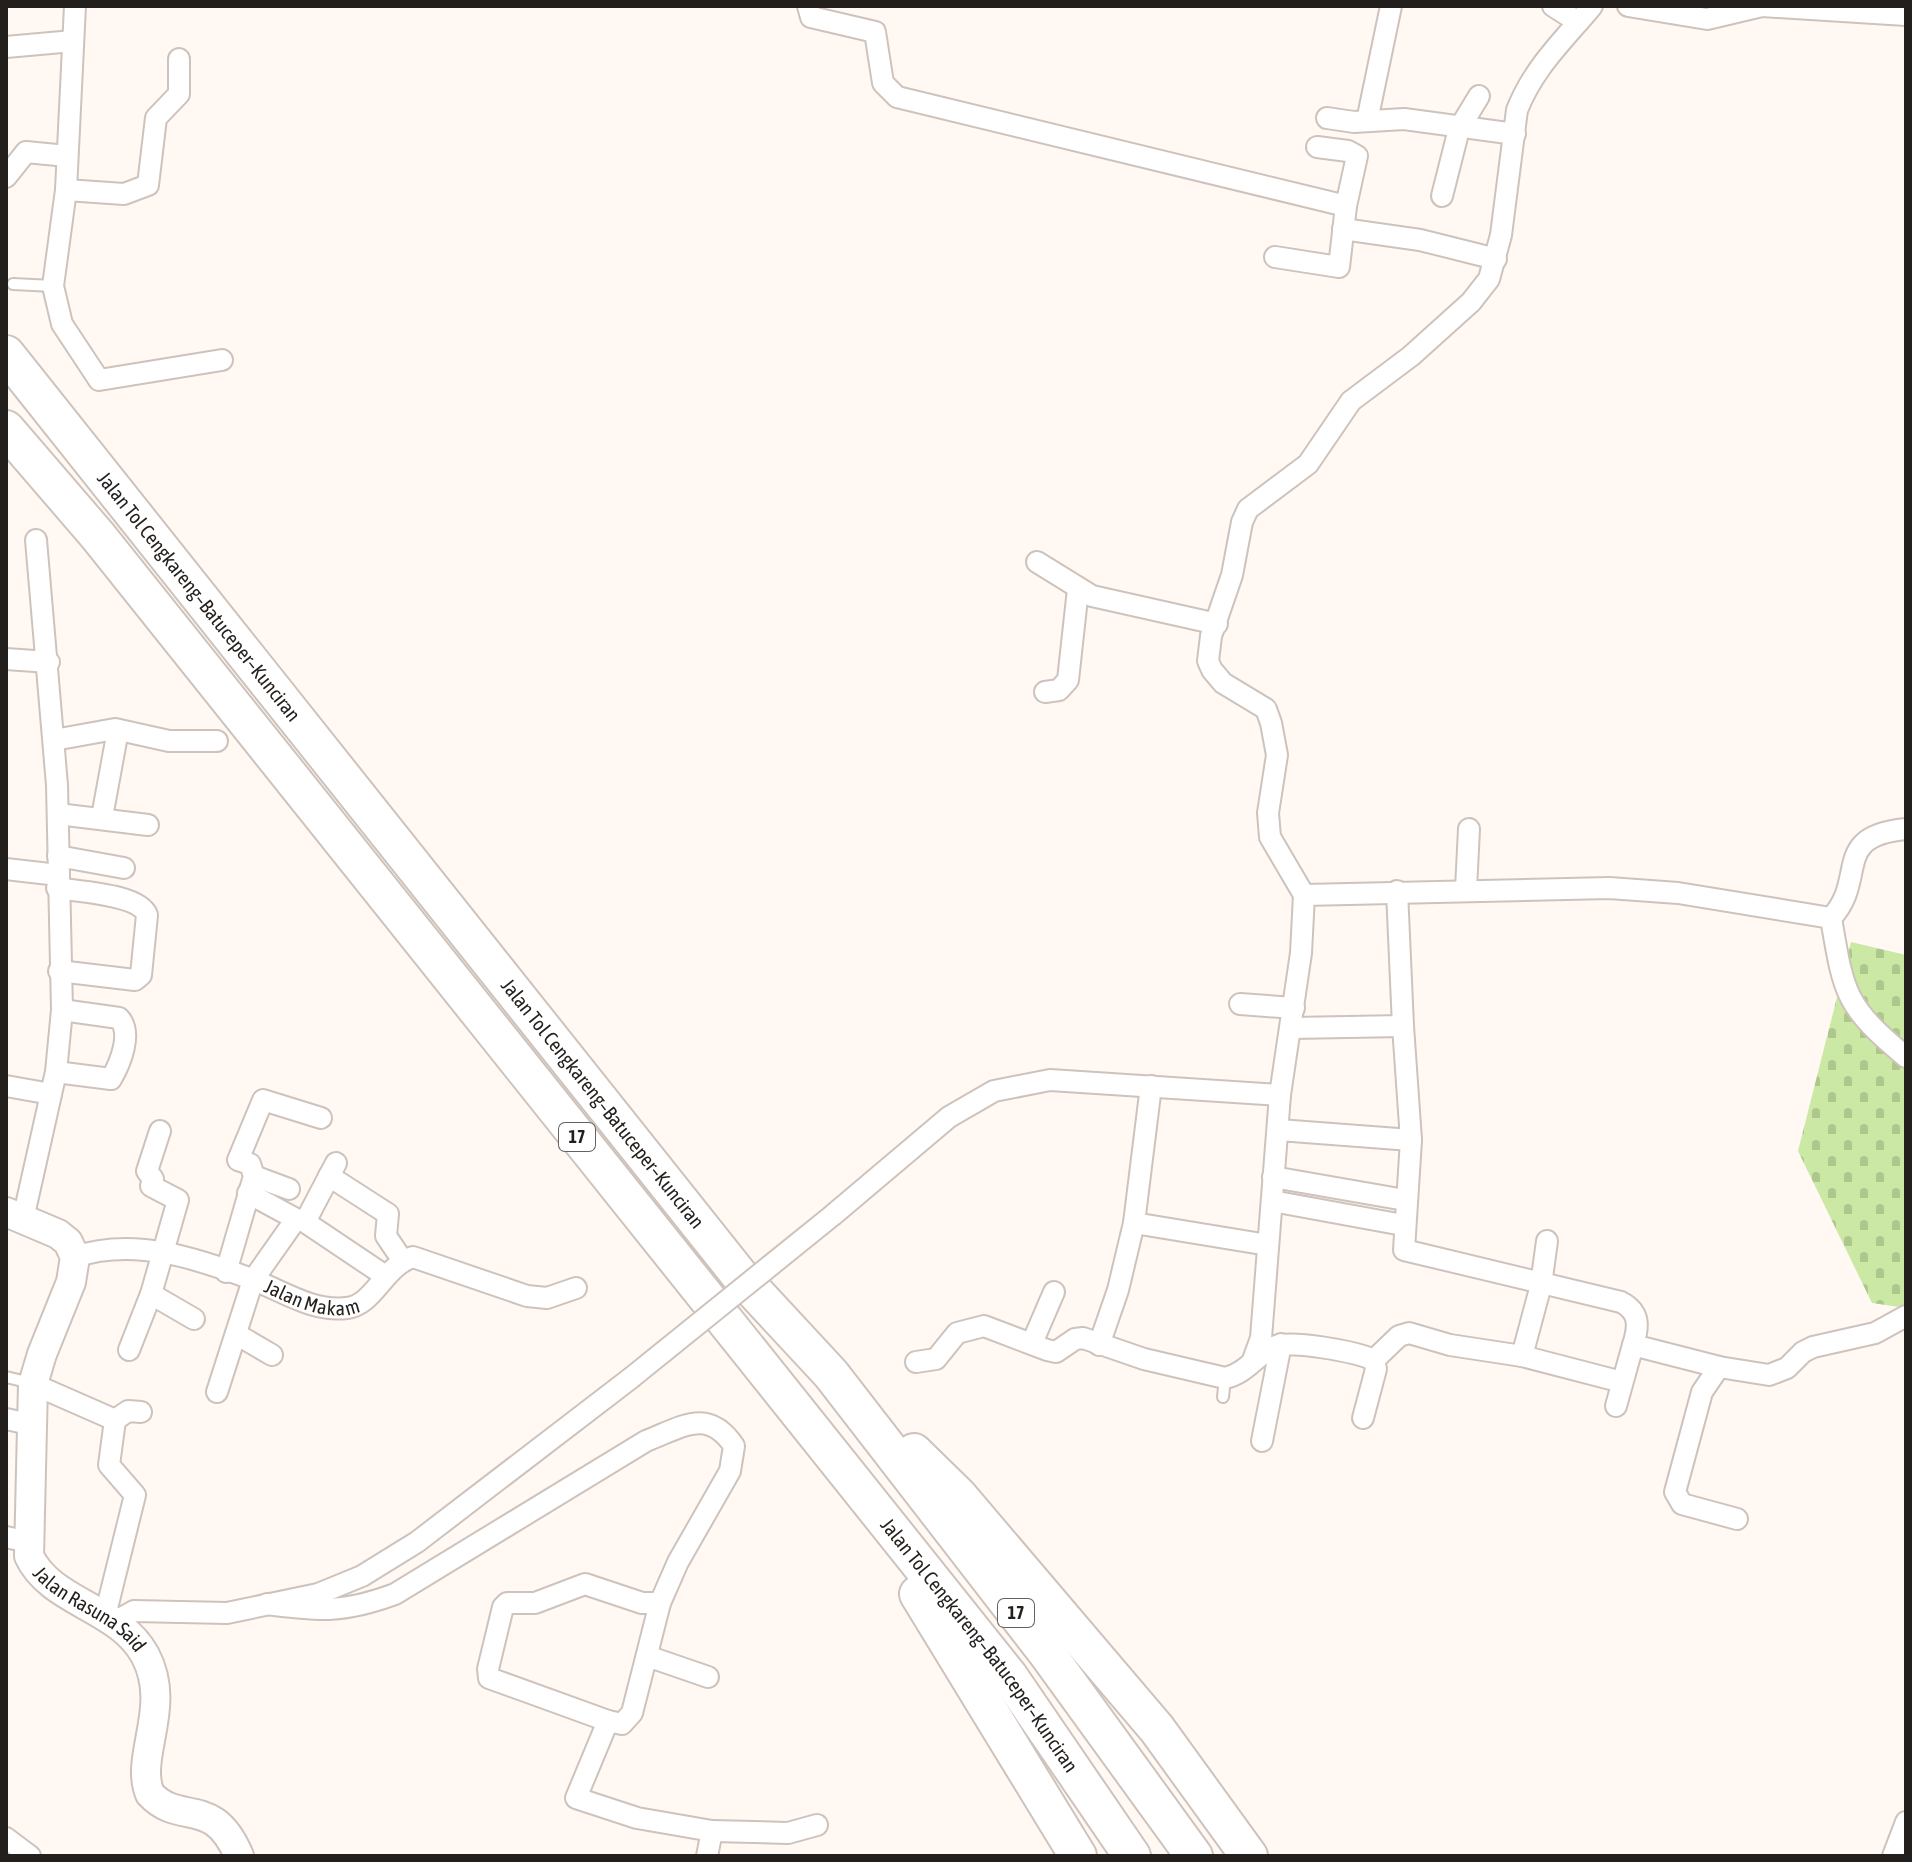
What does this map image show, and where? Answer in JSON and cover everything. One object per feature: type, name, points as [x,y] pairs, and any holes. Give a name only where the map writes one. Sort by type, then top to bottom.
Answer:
[{"type":"highway","points":[[6,337],[47,402]]},
{"type":"highway","name":"Jalan Tol Cengkareng–Batuceper–Kunciran","points":[[6,354],[730,1263],[831,1374],[1046,1652],[1194,1856]]},
{"type":"highway","name":"Jalan Tol Cengkareng–Batuceper–Kunciran","points":[[6,429],[98,536],[1009,1676],[1132,1856]]},
{"type":"highway","points":[[831,1374],[958,1495],[1157,1729],[1249,1856]]},
{"type":"highway","points":[[832,1456],[1078,1856]]},
{"type":"main road","points":[[14,1216],[58,1234],[68,1242],[75,1257]]},
{"type":"main road","name":"Jalan Rasuna Said","points":[[75,1257],[71,1282],[20,1381],[34,1425],[17,1539],[45,1578],[110,1619],[145,1656],[155,1687],[155,1720],[147,1778],[150,1794],[164,1805],[214,1820],[223,1827],[239,1856]]},
{"type":"street","points":[[75,6],[66,190],[53,286],[62,324],[99,380],[222,360]]},
{"type":"street","points":[[808,6],[811,17],[875,32],[883,83],[897,97],[1346,206]]},
{"type":"street","points":[[1367,121],[1391,6]]},
{"type":"street","points":[[1553,6],[1585,14]]},
{"type":"street","points":[[1628,6],[1707,19],[1762,6],[1906,15]]},
{"type":"street","points":[[1253,1360],[1261,1338],[1280,1095],[1293,1018],[1304,895],[1270,837],[1268,813],[1277,755],[1266,709],[1223,683],[1212,670],[1208,650],[1248,509],[1308,464],[1351,401],[1411,356],[1482,291],[1496,259],[1524,93],[1554,46],[1585,14]]},
{"type":"street","points":[[6,47],[73,41]]},
{"type":"street","points":[[66,190],[124,194],[148,185],[156,118],[179,94],[179,59]]},
{"type":"street","points":[[1442,196],[1459,129],[1479,96]]},
{"type":"street","points":[[1327,118],[1367,121],[1404,119],[1459,129],[1515,134]]},
{"type":"street","points":[[1275,257],[1339,267],[1346,206],[1357,156],[1348,151],[1317,147]]},
{"type":"street","points":[[6,177],[16,153],[67,156]]},
{"type":"street","points":[[1343,229],[1420,240],[1496,259]]},
{"type":"street","points":[[14,1216],[51,1094],[62,1010],[54,740],[36,540]]},
{"type":"street","points":[[1037,562],[1092,596],[1217,624]]},
{"type":"street","points":[[1045,692],[1059,690],[1068,680],[1078,589]]},
{"type":"street","points":[[6,659],[49,662]]},
{"type":"street","points":[[54,740],[118,730],[169,741],[217,741]]},
{"type":"street","points":[[102,817],[118,730]]},
{"type":"street","points":[[58,814],[148,825]]},
{"type":"street","points":[[1466,889],[1469,829]]},
{"type":"street","points":[[1831,918],[1844,903],[1852,859],[1858,847],[1876,835],[1906,829]]},
{"type":"street","points":[[6,869],[58,873],[124,868]]},
{"type":"street","points":[[58,873],[133,901],[145,908],[147,915],[141,975],[135,980],[59,971]]},
{"type":"street","points":[[1304,895],[1567,887],[1678,893],[1831,918]]},
{"type":"street","points":[[1397,891],[1411,1140],[1403,1225],[1404,1250],[1625,1305],[1635,1315],[1638,1325],[1616,1406]]},
{"type":"street","points":[[1831,918],[1842,981],[1851,1000],[1865,1023],[1906,1057]]},
{"type":"street","points":[[1240,1004],[1293,1018],[1403,1026]]},
{"type":"street","points":[[56,1072],[111,1079],[125,1044],[124,1023],[119,1018],[62,1010]]},
{"type":"street","points":[[141,1412],[128,1411],[115,1420],[109,1465],[135,1495],[126,1503],[110,1619],[134,1611],[227,1613],[318,1594],[362,1576],[406,1549],[631,1378],[949,1117],[994,1091],[1050,1080],[1280,1095]]},
{"type":"street","points":[[6,1086],[51,1094]]},
{"type":"street","points":[[1099,1345],[1118,1290],[1134,1223],[1151,1086]]},
{"type":"street","points":[[226,1272],[251,1185],[250,1164],[238,1160],[263,1100],[321,1118]]},
{"type":"street","points":[[1279,1130],[1411,1140]]},
{"type":"street","points":[[129,1350],[151,1294],[178,1200],[151,1186],[153,1179],[147,1171],[160,1131]]},
{"type":"street","points":[[384,1275],[305,1222],[332,1170],[388,1214],[386,1236],[403,1261],[423,1257],[527,1296],[547,1298],[576,1288]]},
{"type":"street","points":[[1273,1177],[1405,1200]]},
{"type":"street","points":[[251,1185],[289,1189]]},
{"type":"street","points":[[217,1392],[253,1280],[296,1219],[251,1185]]},
{"type":"street","points":[[1272,1201],[1403,1225]]},
{"type":"street","points":[[1134,1223],[1268,1245]]},
{"type":"street","points":[[1522,1356],[1541,1285],[1547,1241]]},
{"type":"street","name":"Jalan Makam","points":[[75,1257],[121,1246],[164,1254],[253,1280],[294,1299],[341,1308],[359,1304],[384,1275],[403,1261]]},
{"type":"street","points":[[1032,1343],[1054,1292]]},
{"type":"street","points":[[151,1294],[194,1319]]},
{"type":"street","points":[[1633,1345],[1719,1367],[1769,1375],[1781,1372],[1813,1347],[1875,1333],[1906,1316]]},
{"type":"street","points":[[916,1362],[936,1359],[957,1333],[984,1326],[1056,1352],[1075,1339],[1083,1338],[1224,1387],[1253,1360],[1281,1344],[1330,1349],[1374,1360]]},
{"type":"street","points":[[1374,1360],[1399,1336],[1409,1333],[1450,1345],[1522,1356],[1622,1382]]},
{"type":"street","points":[[236,1334],[272,1355]]},
{"type":"street","points":[[1262,1441],[1281,1344]]},
{"type":"street","points":[[1363,1418],[1376,1369],[1374,1360]]},
{"type":"street","points":[[1719,1367],[1702,1392],[1675,1492],[1682,1504],[1737,1519]]},
{"type":"street","points":[[20,1381],[115,1420]]},
{"type":"street","points":[[6,1419],[34,1425]]},
{"type":"street","points":[[267,1604],[323,1611],[358,1608],[395,1594],[646,1441],[689,1425],[708,1422],[723,1429],[734,1446],[730,1471],[678,1562],[660,1603],[632,1713],[622,1724],[608,1721],[489,1678],[488,1669],[503,1607],[507,1603],[535,1603],[585,1584],[642,1603],[660,1603]]},
{"type":"street","points":[[647,1656],[708,1677]]},
{"type":"street","points":[[608,1721],[576,1798],[637,1818],[712,1831],[788,1833],[817,1825]]},
{"type":"street","points":[[1893,1856],[1906,1822]]},
{"type":"street","points":[[707,1856],[712,1831]]},
{"type":"street","points":[[7,1840],[30,1856]]},
{"type":"lane","points":[[13,284],[53,286]]},
{"type":"green space","points":[[1851,942],[1906,955],[1906,1308],[1872,1303],[1798,1151]]}]
